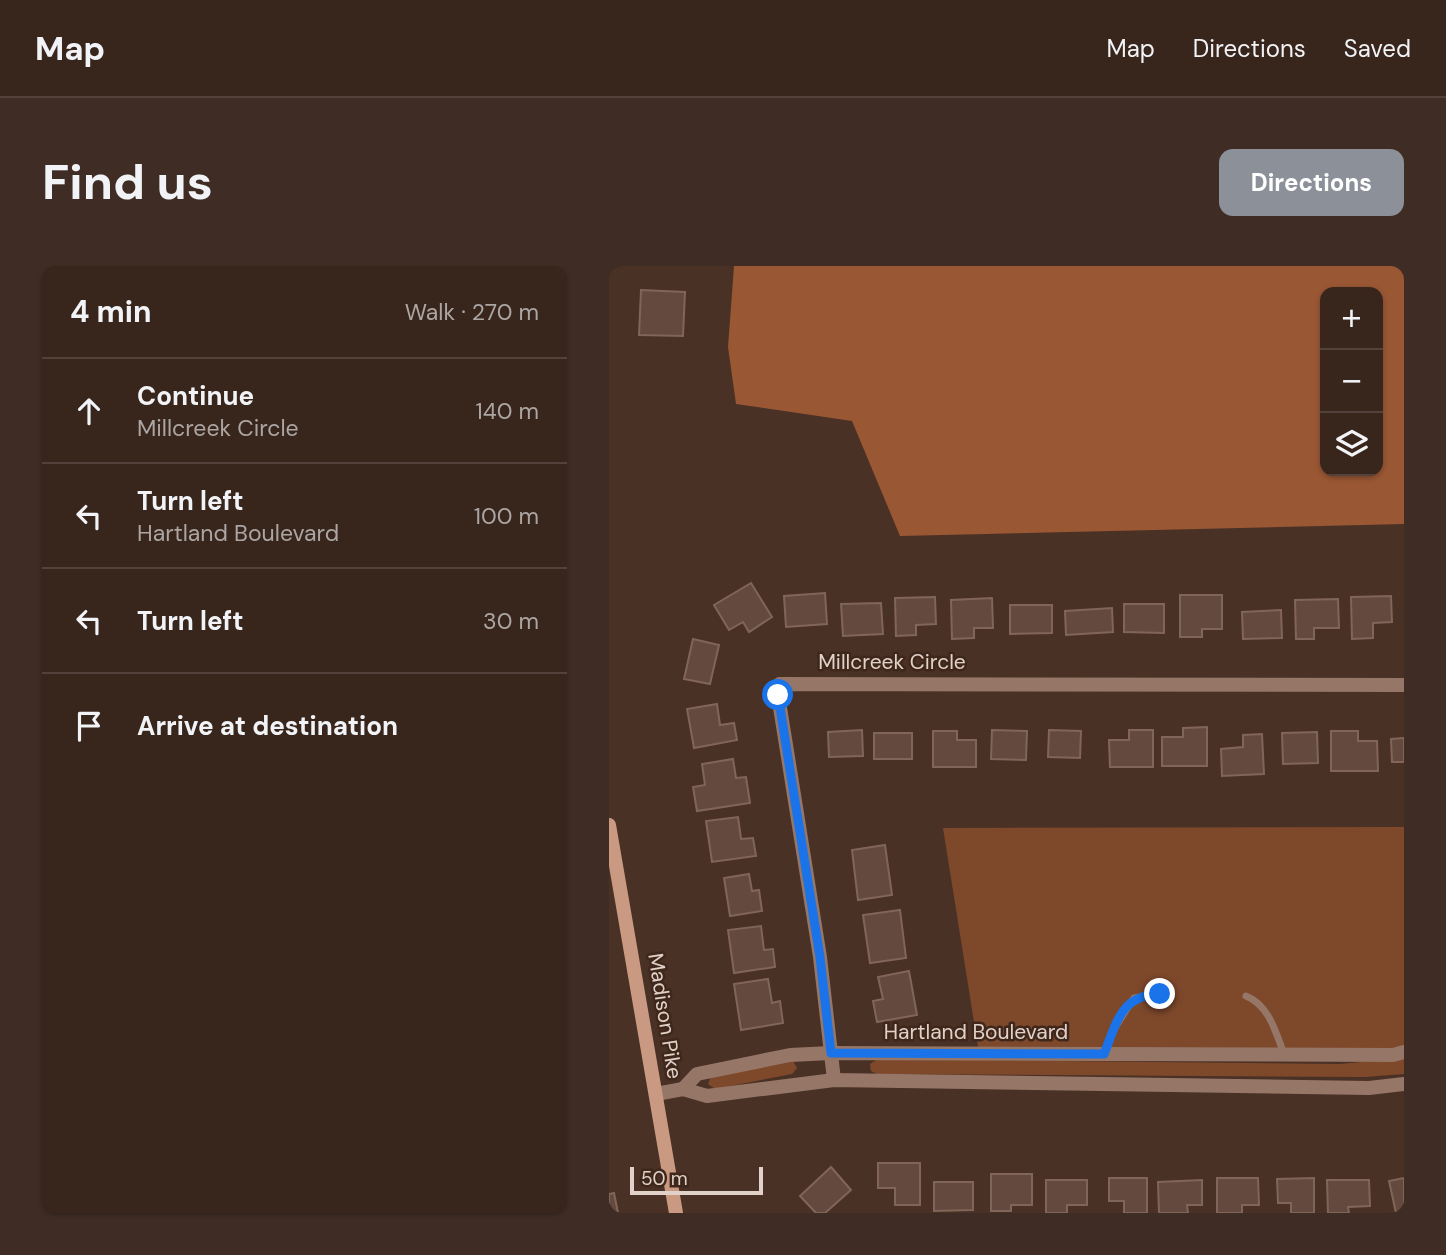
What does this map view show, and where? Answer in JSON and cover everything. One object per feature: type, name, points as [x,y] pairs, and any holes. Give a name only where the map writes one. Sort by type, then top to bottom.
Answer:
[{"type":"main road","name":"Madison Pike","points":[[609,825],[676,1213]]},
{"type":"street","name":"Millcreek Circle","points":[[834,1080],[820,957],[778,695],[780,684],[1404,685]]},
{"type":"street","name":"Hartland Boulevard","points":[[683,1089],[697,1074],[790,1055],[1404,1052]]},
{"type":"street","name":"Hartland Boulevard","points":[[656,1094],[683,1089],[707,1096],[834,1080],[1369,1088],[1404,1084]]},
{"type":"lane","points":[[1104,1054],[1128,1006],[1142,995],[1160,994]]},
{"type":"lane","points":[[1246,996],[1258,1002],[1270,1019],[1284,1054]]},
{"type":"shaded area","points":[[734,266],[1404,266],[1404,524],[900,536],[852,421],[736,404],[728,347]]},
{"type":"shaded area","points":[[1404,827],[1404,1052],[979,1053],[943,828]]},
{"type":"shaded area","points":[[1404,1058],[1404,1074],[1365,1077],[877,1074],[871,1071],[870,1064],[878,1059],[1340,1064]]},
{"type":"shaded area","points":[[793,1061],[797,1068],[792,1074],[715,1089],[708,1084],[711,1076]]},
{"type":"building","points":[[641,290],[685,292],[683,336],[639,335]]},
{"type":"building","points":[[751,583],[772,617],[749,632],[743,622],[729,630],[714,605]]},
{"type":"building","points":[[825,593],[827,624],[786,627],[784,596]]},
{"type":"building","points":[[1180,595],[1222,595],[1222,629],[1202,629],[1202,637],[1180,637]]},
{"type":"building","points":[[1391,596],[1392,622],[1373,623],[1373,638],[1352,639],[1351,597]]},
{"type":"building","points":[[935,597],[936,624],[916,625],[916,635],[896,636],[895,598]]},
{"type":"building","points":[[992,598],[993,628],[974,628],[974,638],[952,639],[951,600]]},
{"type":"building","points":[[1338,599],[1339,628],[1314,628],[1314,639],[1296,639],[1295,600]]},
{"type":"building","points":[[881,603],[883,634],[843,636],[841,604]]},
{"type":"building","points":[[1124,604],[1164,604],[1164,633],[1124,632]]},
{"type":"building","points":[[1010,605],[1052,605],[1052,633],[1010,634]]},
{"type":"building","points":[[1112,608],[1113,632],[1066,635],[1065,611]]},
{"type":"building","points":[[1281,610],[1282,638],[1243,639],[1242,612]]},
{"type":"building","points":[[693,639],[719,645],[710,684],[684,679]]},
{"type":"building","points":[[717,704],[720,725],[734,723],[737,740],[694,748],[687,709]]},
{"type":"building","points":[[1207,727],[1207,766],[1162,766],[1162,737],[1183,737],[1183,728]]},
{"type":"building","points":[[862,730],[863,756],[829,757],[828,732]]},
{"type":"building","points":[[992,730],[1027,731],[1026,760],[991,759]]},
{"type":"building","points":[[1049,730],[1081,731],[1080,758],[1048,757]]},
{"type":"building","points":[[1129,730],[1153,730],[1153,767],[1110,767],[1109,740],[1129,740]]},
{"type":"building","points":[[933,731],[957,731],[957,740],[976,740],[976,767],[933,767]]},
{"type":"building","points":[[1331,731],[1358,731],[1358,741],[1377,741],[1378,771],[1331,771]]},
{"type":"building","points":[[1317,732],[1318,763],[1283,764],[1282,733]]},
{"type":"building","points":[[874,733],[912,733],[912,759],[874,759]]},
{"type":"building","points":[[1262,734],[1264,774],[1222,776],[1221,749],[1243,747],[1243,735]]},
{"type":"building","points":[[1404,738],[1404,762],[1392,762],[1391,739]]},
{"type":"building","points":[[733,759],[736,778],[746,777],[750,803],[697,811],[693,787],[705,785],[702,764]]},
{"type":"building","points":[[738,817],[741,839],[753,838],[756,856],[712,862],[706,821]]},
{"type":"building","points":[[885,845],[892,895],[858,900],[852,850]]},
{"type":"building","points":[[749,874],[752,891],[759,890],[762,911],[730,916],[724,878]]},
{"type":"building","points":[[900,910],[906,958],[870,963],[863,915]]},
{"type":"building","points":[[761,926],[764,950],[773,949],[775,967],[734,973],[728,930]]},
{"type":"building","points":[[909,971],[917,1015],[877,1022],[873,1001],[883,999],[878,977]]},
{"type":"building","points":[[768,979],[772,1003],[780,1001],[783,1023],[741,1030],[734,984]]},
{"type":"building","points":[[878,1163],[920,1163],[920,1205],[895,1205],[895,1188],[878,1188]]},
{"type":"building","points":[[831,1167],[851,1190],[825,1213],[816,1213],[800,1196]]},
{"type":"building","points":[[991,1174],[1032,1174],[1032,1205],[1011,1205],[1011,1211],[991,1211]]},
{"type":"building","points":[[1109,1178],[1147,1178],[1147,1213],[1124,1213],[1124,1201],[1109,1201]]},
{"type":"building","points":[[1217,1178],[1258,1178],[1259,1205],[1242,1205],[1242,1213],[1217,1213]]},
{"type":"building","points":[[1314,1178],[1314,1213],[1291,1213],[1291,1203],[1278,1203],[1277,1179]]},
{"type":"building","points":[[1404,1178],[1404,1211],[1396,1213],[1389,1181]]},
{"type":"building","points":[[1046,1180],[1087,1180],[1087,1205],[1067,1205],[1067,1213],[1046,1213]]},
{"type":"building","points":[[1202,1180],[1202,1205],[1187,1205],[1188,1213],[1159,1213],[1158,1182]]},
{"type":"building","points":[[1327,1180],[1369,1180],[1370,1206],[1348,1207],[1349,1213],[1328,1213]]},
{"type":"building","points":[[934,1182],[973,1182],[973,1210],[934,1211]]},
{"type":"building","points":[[614,1193],[618,1213],[609,1213],[609,1194]]},
{"type":"route","points":[[778,695],[820,957],[831,1053],[1104,1054],[1114,1029],[1134,998],[1160,994]]}]
